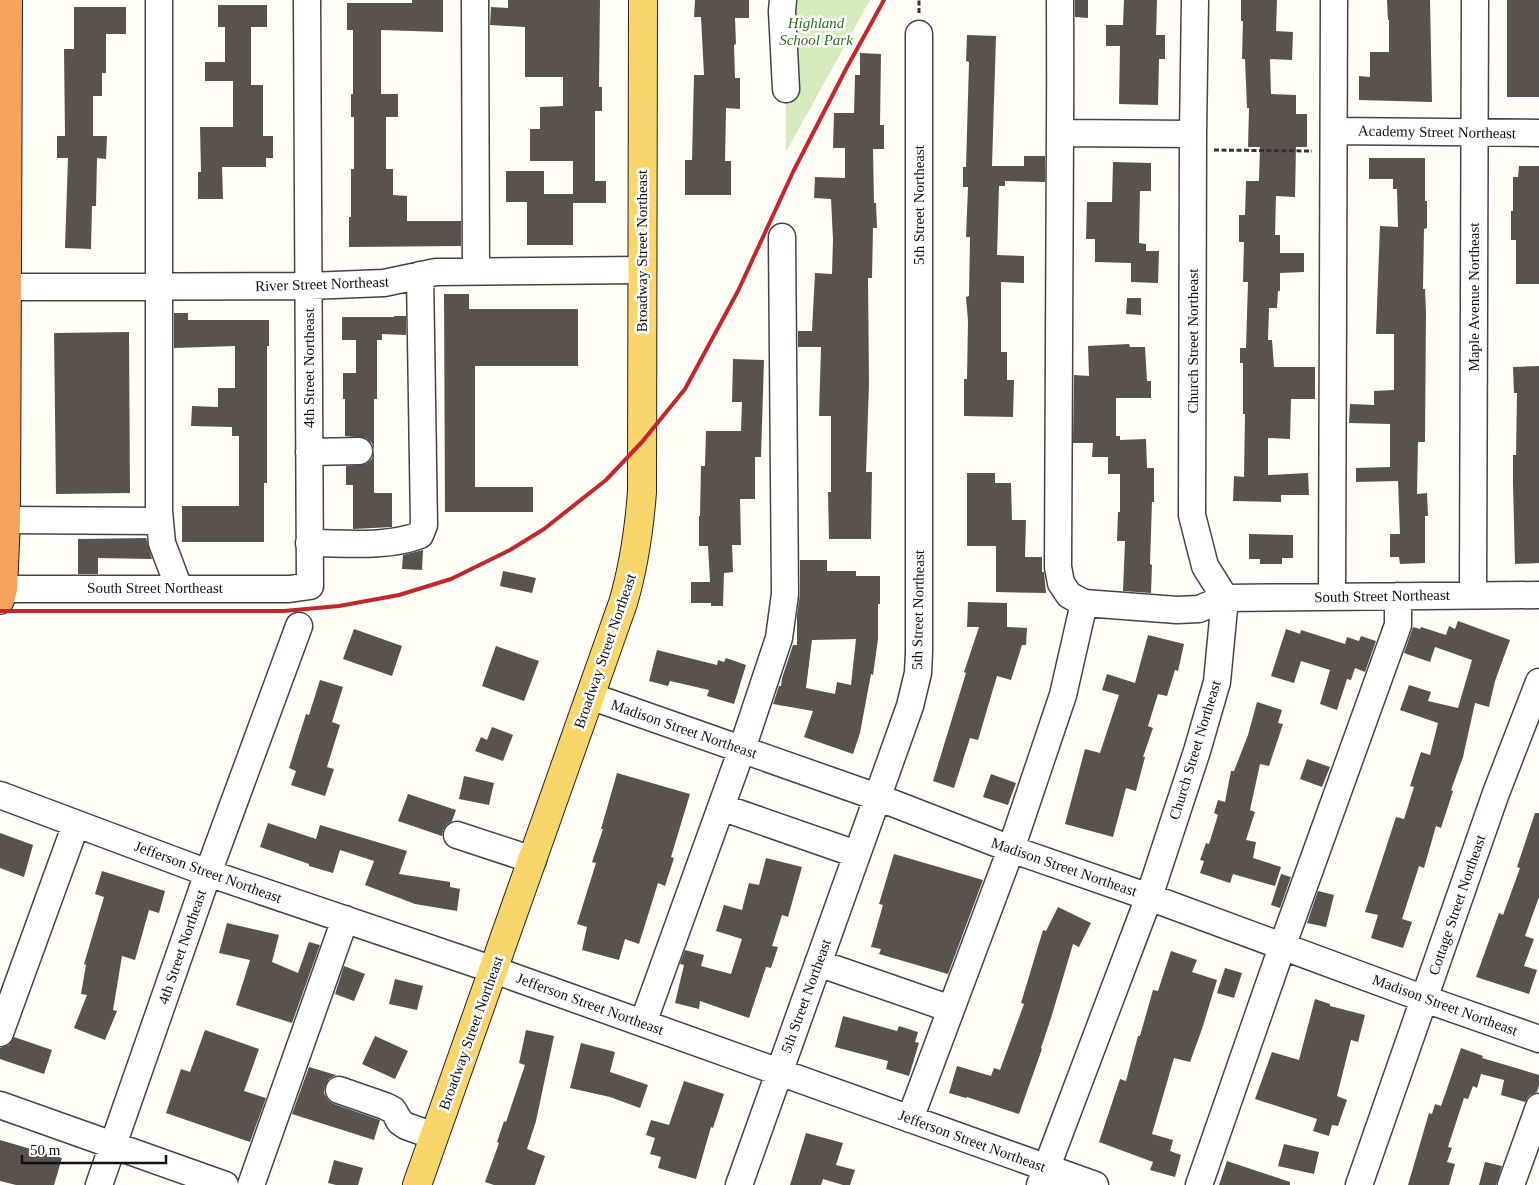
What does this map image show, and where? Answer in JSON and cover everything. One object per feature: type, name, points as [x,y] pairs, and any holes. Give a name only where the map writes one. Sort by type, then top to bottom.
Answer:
[{"type":"highway","points":[[1,593],[6,520],[3,287],[8,0]]},
{"type":"main road","name":"Broadway Street Northeast","points":[[417,1185],[624,603],[632,573],[639,536],[642,492],[643,0]]},
{"type":"street","points":[[158,0],[159,521],[162,543],[179,588]]},
{"type":"street","name":"4th Street Northeast","points":[[307,0],[310,586]]},
{"type":"street","points":[[475,0],[476,271]]},
{"type":"street","points":[[784,0],[782,11],[786,89]]},
{"type":"street","points":[[1060,0],[1058,567],[1061,583],[1069,596],[1084,603],[1177,610],[1199,609],[1225,598]]},
{"type":"street","name":"Church Street Northeast","points":[[1043,1176],[1148,897],[1197,751],[1217,682],[1225,598],[1205,566],[1192,515],[1195,0]]},
{"type":"street","points":[[1332,597],[1334,0]]},
{"type":"street","name":"Maple Avenue Northeast","points":[[1473,595],[1475,0]]},
{"type":"street","name":"5th Street Northeast","points":[[739,1185],[910,706],[918,673],[920,652],[919,34]]},
{"type":"street","name":"Academy Street Northeast","points":[[1334,141],[1474,132],[1539,133]]},
{"type":"street","points":[[1061,133],[1193,142]]},
{"type":"street","points":[[643,1023],[722,807],[779,638],[785,594],[782,237]]},
{"type":"street","name":"River Street Northeast","points":[[3,287],[309,286],[384,283],[436,272],[642,270]]},
{"type":"street","points":[[309,543],[379,542],[408,539],[420,535],[424,525],[420,276]]},
{"type":"street","points":[[309,452],[359,451]]},
{"type":"street","points":[[6,520],[159,521]]},
{"type":"street","name":"South Street Northeast","points":[[1,593],[179,588],[289,589],[310,586]]},
{"type":"street","name":"South Street Northeast","points":[[1225,598],[1539,595]]},
{"type":"street","points":[[1199,1185],[1282,946],[1398,625],[1398,596]]},
{"type":"street","points":[[910,1119],[1011,849],[1063,694],[1084,603]]},
{"type":"street","name":"4th Street Northeast","points":[[99,1185],[208,873],[299,626]]},
{"type":"street","name":"Cottage Street Northeast","points":[[1359,1185],[1496,793],[1539,682]]},
{"type":"street","name":"Madison Street Northeast","points":[[590,696],[877,797],[1011,849],[1148,897],[1425,999],[1539,1038]]},
{"type":"street","name":"Jefferson Street Northeast","points":[[0,795],[208,873],[494,970],[910,1119],[1043,1176],[1095,1185]]},
{"type":"street","points":[[722,807],[856,854]]},
{"type":"street","points":[[0,1033],[76,824]]},
{"type":"street","points":[[458,835],[532,860]]},
{"type":"street","points":[[251,1185],[345,919]]},
{"type":"street","points":[[818,963],[951,1009]]},
{"type":"street","points":[[339,1090],[385,1106],[393,1110],[400,1122],[406,1126],[434,1136]]},
{"type":"street","points":[[0,1105],[226,1185]]},
{"type":"street","points":[[1511,1185],[1539,1107]]},
{"type":"path","points":[[1193,142],[1334,141]]},
{"type":"green space","name":"Highland School Park","points":[[789,0],[870,0],[786,152],[785,6]]},
{"type":"building","points":[[412,0],[443,0],[443,32],[381,30],[381,94],[398,94],[398,117],[386,117],[386,169],[393,169],[393,195],[407,196],[407,221],[461,221],[461,246],[349,247],[351,169],[354,169],[354,117],[351,117],[353,30],[347,30],[347,3],[412,3]]},
{"type":"building","points":[[508,0],[600,0],[599,87],[602,87],[602,111],[595,111],[595,181],[606,181],[606,203],[573,203],[573,245],[527,245],[527,202],[506,202],[506,171],[544,171],[544,194],[573,194],[573,161],[530,161],[530,129],[540,129],[540,107],[563,106],[563,77],[525,77],[525,27],[490,25],[491,7],[508,8]]},
{"type":"building","points":[[695,0],[749,0],[749,18],[735,18],[735,78],[740,78],[740,109],[726,108],[725,161],[731,161],[731,195],[685,195],[685,160],[692,160],[694,75],[704,75],[701,17],[694,17]]},
{"type":"building","points":[[1075,0],[1088,0],[1088,18],[1075,17]]},
{"type":"building","points":[[1124,0],[1157,0],[1156,35],[1165,35],[1165,59],[1159,59],[1158,105],[1119,104],[1120,46],[1106,46],[1106,25],[1123,25]]},
{"type":"building","points":[[1241,0],[1277,0],[1276,31],[1293,32],[1292,60],[1270,59],[1271,94],[1296,95],[1296,114],[1307,114],[1307,147],[1296,147],[1295,197],[1276,196],[1275,235],[1280,235],[1280,253],[1304,253],[1304,272],[1280,273],[1280,291],[1278,291],[1277,308],[1269,308],[1268,340],[1272,340],[1274,367],[1315,367],[1315,399],[1291,399],[1290,439],[1268,438],[1268,475],[1308,473],[1309,495],[1281,495],[1281,502],[1233,501],[1234,476],[1244,477],[1245,414],[1243,414],[1243,363],[1240,363],[1240,348],[1246,348],[1248,282],[1243,282],[1244,242],[1239,242],[1239,215],[1245,215],[1246,181],[1259,181],[1260,147],[1248,147],[1249,108],[1247,108],[1245,59],[1242,59],[1243,21],[1241,21]]},
{"type":"building","points":[[1387,0],[1430,0],[1432,102],[1359,100],[1359,76],[1370,77],[1370,52],[1389,52]]},
{"type":"building","points":[[1507,0],[1539,0],[1539,97],[1507,97]]},
{"type":"building","points":[[218,5],[267,5],[267,27],[251,27],[251,85],[263,85],[263,136],[273,136],[273,158],[266,158],[266,167],[222,167],[223,199],[198,199],[198,172],[201,172],[200,127],[233,127],[233,81],[205,81],[205,62],[225,62],[225,27],[218,27]]},
{"type":"building","points":[[74,7],[126,7],[126,34],[106,34],[106,73],[102,73],[102,96],[93,96],[93,136],[107,136],[106,159],[97,158],[96,206],[92,206],[91,249],[65,248],[68,158],[57,158],[57,136],[65,136],[64,49],[74,49]]},
{"type":"building","points":[[967,35],[996,36],[992,166],[1024,166],[1024,156],[1045,156],[1045,182],[1005,181],[1005,186],[999,186],[997,255],[1024,256],[1024,283],[1001,282],[1001,352],[1007,352],[1007,380],[1014,380],[1013,417],[964,416],[964,379],[967,379],[968,321],[966,297],[969,296],[970,237],[966,237],[968,187],[963,187],[963,167],[966,167],[969,62],[966,61]]},
{"type":"building","points":[[860,53],[881,54],[880,125],[884,125],[884,149],[873,149],[874,203],[876,203],[877,228],[873,228],[872,278],[868,278],[869,384],[866,472],[872,472],[871,539],[829,539],[828,492],[831,492],[831,416],[819,416],[821,347],[798,347],[798,331],[812,331],[815,273],[832,274],[831,199],[814,198],[815,177],[845,178],[845,148],[833,148],[834,113],[854,113],[855,75],[860,75]]},
{"type":"building","points":[[1369,158],[1425,158],[1427,228],[1424,229],[1423,289],[1425,289],[1426,312],[1425,442],[1418,442],[1417,494],[1427,493],[1428,516],[1425,516],[1425,563],[1400,564],[1399,557],[1390,557],[1390,534],[1400,534],[1398,481],[1356,482],[1356,468],[1390,467],[1390,424],[1349,423],[1350,404],[1374,405],[1374,391],[1394,390],[1394,334],[1376,334],[1380,226],[1398,227],[1397,189],[1393,189],[1393,179],[1369,179]]},
{"type":"building","points":[[1113,162],[1151,163],[1151,191],[1140,191],[1139,243],[1146,244],[1146,251],[1159,251],[1158,283],[1131,282],[1131,263],[1095,262],[1095,239],[1086,239],[1087,202],[1112,202]]},
{"type":"building","points":[[1519,166],[1539,166],[1539,284],[1516,284],[1516,240],[1511,240],[1511,211],[1513,211],[1513,177],[1518,177]]},
{"type":"building","points":[[444,294],[469,294],[469,309],[578,309],[578,366],[475,366],[475,487],[533,487],[533,512],[445,512]]},
{"type":"building","points":[[1127,298],[1141,298],[1141,315],[1126,314]]},
{"type":"building","points":[[174,313],[188,313],[188,320],[269,320],[269,346],[267,346],[267,483],[264,483],[264,542],[182,542],[182,506],[239,506],[239,436],[232,436],[232,427],[191,426],[192,406],[218,407],[218,388],[235,388],[235,346],[174,348]]},
{"type":"building","points":[[406,316],[406,335],[382,334],[382,340],[377,340],[377,399],[374,399],[374,450],[372,443],[366,438],[345,436],[343,373],[356,373],[356,340],[342,340],[342,317]]},
{"type":"building","points":[[129,332],[130,493],[56,494],[54,333]]},
{"type":"building","points":[[1129,344],[1130,347],[1145,347],[1147,381],[1151,381],[1151,398],[1116,398],[1116,436],[1120,436],[1120,440],[1146,439],[1147,468],[1154,468],[1150,564],[1152,565],[1151,593],[1123,591],[1125,541],[1117,541],[1118,512],[1120,512],[1120,474],[1108,474],[1108,457],[1092,457],[1093,443],[1073,443],[1074,375],[1089,376],[1088,346]]},
{"type":"building","points":[[733,359],[764,360],[761,457],[755,457],[755,499],[740,499],[741,545],[732,545],[733,572],[724,573],[723,606],[711,606],[711,603],[691,603],[691,582],[710,582],[708,546],[699,546],[701,466],[705,466],[706,431],[741,431],[742,402],[732,402]]},
{"type":"building","points":[[1539,366],[1539,563],[1515,564],[1513,455],[1516,455],[1517,393],[1514,393],[1513,367]]},
{"type":"building","points":[[374,450],[374,493],[392,493],[392,527],[353,529],[353,485],[346,485],[346,466],[366,464],[372,459]]},
{"type":"building","points":[[967,473],[995,473],[995,483],[1011,483],[1012,520],[1026,520],[1025,557],[1042,557],[1042,572],[1044,572],[1046,593],[996,592],[996,546],[967,546]]},
{"type":"building","points":[[1249,534],[1293,535],[1293,558],[1282,558],[1282,564],[1260,564],[1260,559],[1249,559]]},
{"type":"building","points":[[146,538],[152,559],[98,558],[98,574],[78,574],[78,539]]},
{"type":"building","points":[[423,550],[422,570],[402,569],[403,555]]},
{"type":"building","points":[[800,560],[827,560],[827,571],[856,571],[856,576],[880,576],[878,639],[873,675],[871,674],[860,733],[853,754],[804,737],[813,711],[773,704],[779,686],[781,686],[793,645],[797,645],[797,615],[800,594]],"holes":[[[856,639],[851,685],[837,682],[835,694],[806,688],[812,640]]]},
{"type":"building","points":[[503,571],[536,578],[532,593],[500,586]]},
{"type":"building","points":[[968,602],[1007,603],[1007,627],[1027,628],[1026,645],[1022,645],[1011,680],[997,676],[978,740],[970,738],[954,788],[933,781],[979,627],[967,627]]},
{"type":"building","points":[[1458,621],[1510,640],[1495,681],[1489,707],[1475,703],[1463,757],[1451,790],[1453,791],[1441,828],[1436,826],[1424,868],[1419,866],[1402,919],[1412,922],[1403,948],[1371,938],[1378,915],[1365,912],[1396,817],[1404,819],[1414,787],[1410,786],[1421,752],[1430,755],[1438,723],[1400,710],[1409,685],[1431,692],[1428,701],[1458,708],[1472,660],[1435,647],[1430,662],[1404,653],[1413,627],[1420,629],[1421,627],[1446,635],[1449,626],[1455,629]]},
{"type":"building","points":[[354,629],[402,646],[392,676],[343,659]]},
{"type":"building","points":[[1286,629],[1300,634],[1301,630],[1345,644],[1347,637],[1359,641],[1361,636],[1376,641],[1365,672],[1355,668],[1351,680],[1347,679],[1337,710],[1320,704],[1330,670],[1301,661],[1294,683],[1271,676]]},
{"type":"building","points":[[1148,635],[1184,644],[1178,671],[1175,670],[1167,696],[1158,694],[1148,726],[1153,728],[1143,757],[1145,757],[1136,791],[1126,788],[1113,837],[1065,824],[1085,749],[1100,753],[1119,695],[1102,690],[1107,674],[1135,683]]},
{"type":"building","points":[[496,646],[539,661],[524,701],[482,686]]},
{"type":"building","points":[[657,650],[717,665],[718,660],[724,662],[726,658],[746,665],[734,704],[707,696],[709,690],[670,681],[668,686],[649,681]]},
{"type":"building","points":[[320,680],[343,687],[332,722],[340,725],[327,767],[334,769],[325,796],[291,785],[296,771],[289,768],[306,714],[309,715]]},
{"type":"building","points":[[1257,702],[1282,710],[1278,723],[1283,724],[1269,766],[1260,764],[1250,810],[1255,812],[1246,840],[1256,842],[1253,858],[1281,867],[1275,886],[1233,874],[1230,883],[1200,873],[1204,861],[1200,860],[1206,843],[1209,844],[1218,815],[1214,813],[1218,800],[1225,802],[1231,771],[1234,771],[1248,735]]},
{"type":"building","points":[[492,727],[513,735],[503,761],[475,751],[481,737],[487,740]]},
{"type":"building","points":[[1307,759],[1330,767],[1322,787],[1300,779]]},
{"type":"building","points":[[617,773],[690,794],[671,857],[674,858],[665,886],[658,883],[639,944],[625,939],[619,960],[582,950],[587,927],[577,924],[596,863],[592,862],[603,829],[601,829]]},
{"type":"building","points":[[991,774],[1016,783],[1008,805],[983,797]]},
{"type":"building","points":[[464,776],[494,783],[489,805],[459,799]]},
{"type":"building","points":[[408,794],[456,810],[452,821],[443,830],[442,836],[398,821]]},
{"type":"building","points":[[1535,813],[1539,813],[1539,897],[1525,936],[1534,939],[1524,966],[1537,970],[1529,994],[1476,977],[1499,913],[1503,915],[1520,868],[1517,867]]},
{"type":"building","points":[[268,823],[316,839],[320,825],[407,851],[399,874],[450,882],[450,887],[460,889],[457,911],[415,904],[365,885],[374,861],[340,850],[333,873],[260,847]]},
{"type":"building","points":[[0,833],[33,845],[24,877],[0,868]]},
{"type":"building","points":[[894,854],[983,880],[948,974],[879,954],[881,949],[871,947],[883,905],[879,904]]},
{"type":"building","points":[[766,858],[802,867],[788,917],[782,915],[772,946],[778,947],[771,968],[766,967],[749,1018],[700,1001],[699,1009],[675,1003],[684,965],[680,964],[685,950],[704,955],[701,966],[731,974],[742,939],[716,931],[724,905],[742,910],[749,883],[759,885]]},
{"type":"building","points":[[102,871],[165,891],[159,913],[149,910],[135,960],[122,956],[113,1010],[117,1011],[105,1040],[74,1028],[87,995],[81,994],[86,965],[84,964],[104,897],[95,894]]},
{"type":"building","points":[[1281,874],[1291,877],[1280,908],[1271,905]]},
{"type":"building","points":[[1318,891],[1334,895],[1326,927],[1307,923]]},
{"type":"building","points":[[1058,907],[1091,923],[1079,947],[1073,944],[1042,1049],[1019,1114],[949,1093],[957,1066],[991,1076],[994,1068],[1000,1070],[1024,1004],[1021,1003],[1043,930],[1046,931]]},
{"type":"building","points":[[227,923],[279,935],[272,962],[298,973],[309,942],[320,945],[292,1023],[236,1005],[250,960],[219,953]]},
{"type":"building","points":[[1171,951],[1197,960],[1192,972],[1217,980],[1190,1062],[1174,1058],[1152,1134],[1173,1140],[1170,1151],[1181,1155],[1175,1177],[1150,1170],[1153,1162],[1099,1142],[1120,1079],[1126,1081],[1153,990],[1158,991]]},
{"type":"building","points":[[344,966],[365,974],[354,1001],[335,994]]},
{"type":"building","points":[[1225,968],[1242,973],[1234,998],[1217,993]]},
{"type":"building","points":[[395,979],[423,986],[417,1010],[389,1004]]},
{"type":"building","points":[[1315,999],[1330,1004],[1330,1006],[1365,1015],[1358,1042],[1351,1040],[1337,1096],[1347,1100],[1338,1126],[1332,1125],[1329,1136],[1313,1131],[1317,1119],[1255,1099],[1272,1052],[1299,1060]]},
{"type":"building","points":[[843,1016],[897,1031],[899,1026],[918,1032],[915,1042],[919,1043],[909,1076],[886,1069],[888,1061],[835,1047]]},
{"type":"building","points":[[205,1030],[259,1049],[244,1091],[266,1098],[250,1142],[166,1113],[181,1069],[190,1072]]},
{"type":"building","points":[[526,1030],[554,1036],[536,1121],[527,1149],[545,1156],[535,1185],[494,1185],[485,1182],[499,1143],[497,1142],[504,1121],[506,1122],[525,1065],[519,1063]]},
{"type":"building","points":[[375,1036],[408,1051],[395,1079],[362,1064]]},
{"type":"building","points":[[14,1037],[52,1050],[44,1074],[0,1059],[0,1048],[9,1045]]},
{"type":"building","points":[[581,1043],[615,1052],[610,1072],[648,1085],[640,1108],[610,1097],[570,1088]]},
{"type":"building","points":[[1461,1048],[1483,1056],[1482,1058],[1539,1075],[1537,1092],[1529,1096],[1525,1102],[1501,1095],[1504,1080],[1481,1074],[1477,1088],[1473,1086],[1468,1099],[1464,1098],[1448,1147],[1452,1148],[1447,1162],[1455,1164],[1449,1185],[1408,1185],[1429,1113],[1432,1114],[1435,1104],[1441,1106]]},
{"type":"building","points":[[309,1067],[336,1075],[329,1079],[325,1086],[324,1093],[328,1100],[334,1104],[380,1120],[374,1140],[292,1114]]},
{"type":"building","points":[[684,1081],[724,1094],[713,1128],[711,1127],[696,1179],[658,1168],[661,1157],[650,1154],[655,1138],[646,1135],[651,1120],[669,1125]]},
{"type":"building","points":[[806,1133],[843,1143],[836,1165],[855,1170],[850,1185],[843,1185],[823,1179],[821,1185],[790,1185]]},
{"type":"building","points":[[0,1140],[62,1158],[54,1185],[16,1185],[0,1181]]},
{"type":"building","points":[[1284,1144],[1319,1152],[1314,1174],[1278,1166]]},
{"type":"building","points":[[334,1160],[363,1168],[358,1185],[328,1183]]},
{"type":"building","points":[[1227,1161],[1290,1182],[1290,1185],[1219,1185]]},
{"type":"building","points":[[1485,1162],[1502,1166],[1496,1185],[1479,1185]]},
{"type":"railway","points":[[0,611],[284,611],[339,606],[399,595],[451,579],[510,550],[544,529],[606,480],[642,442],[685,389],[738,291],[793,172],[884,0]]}]
